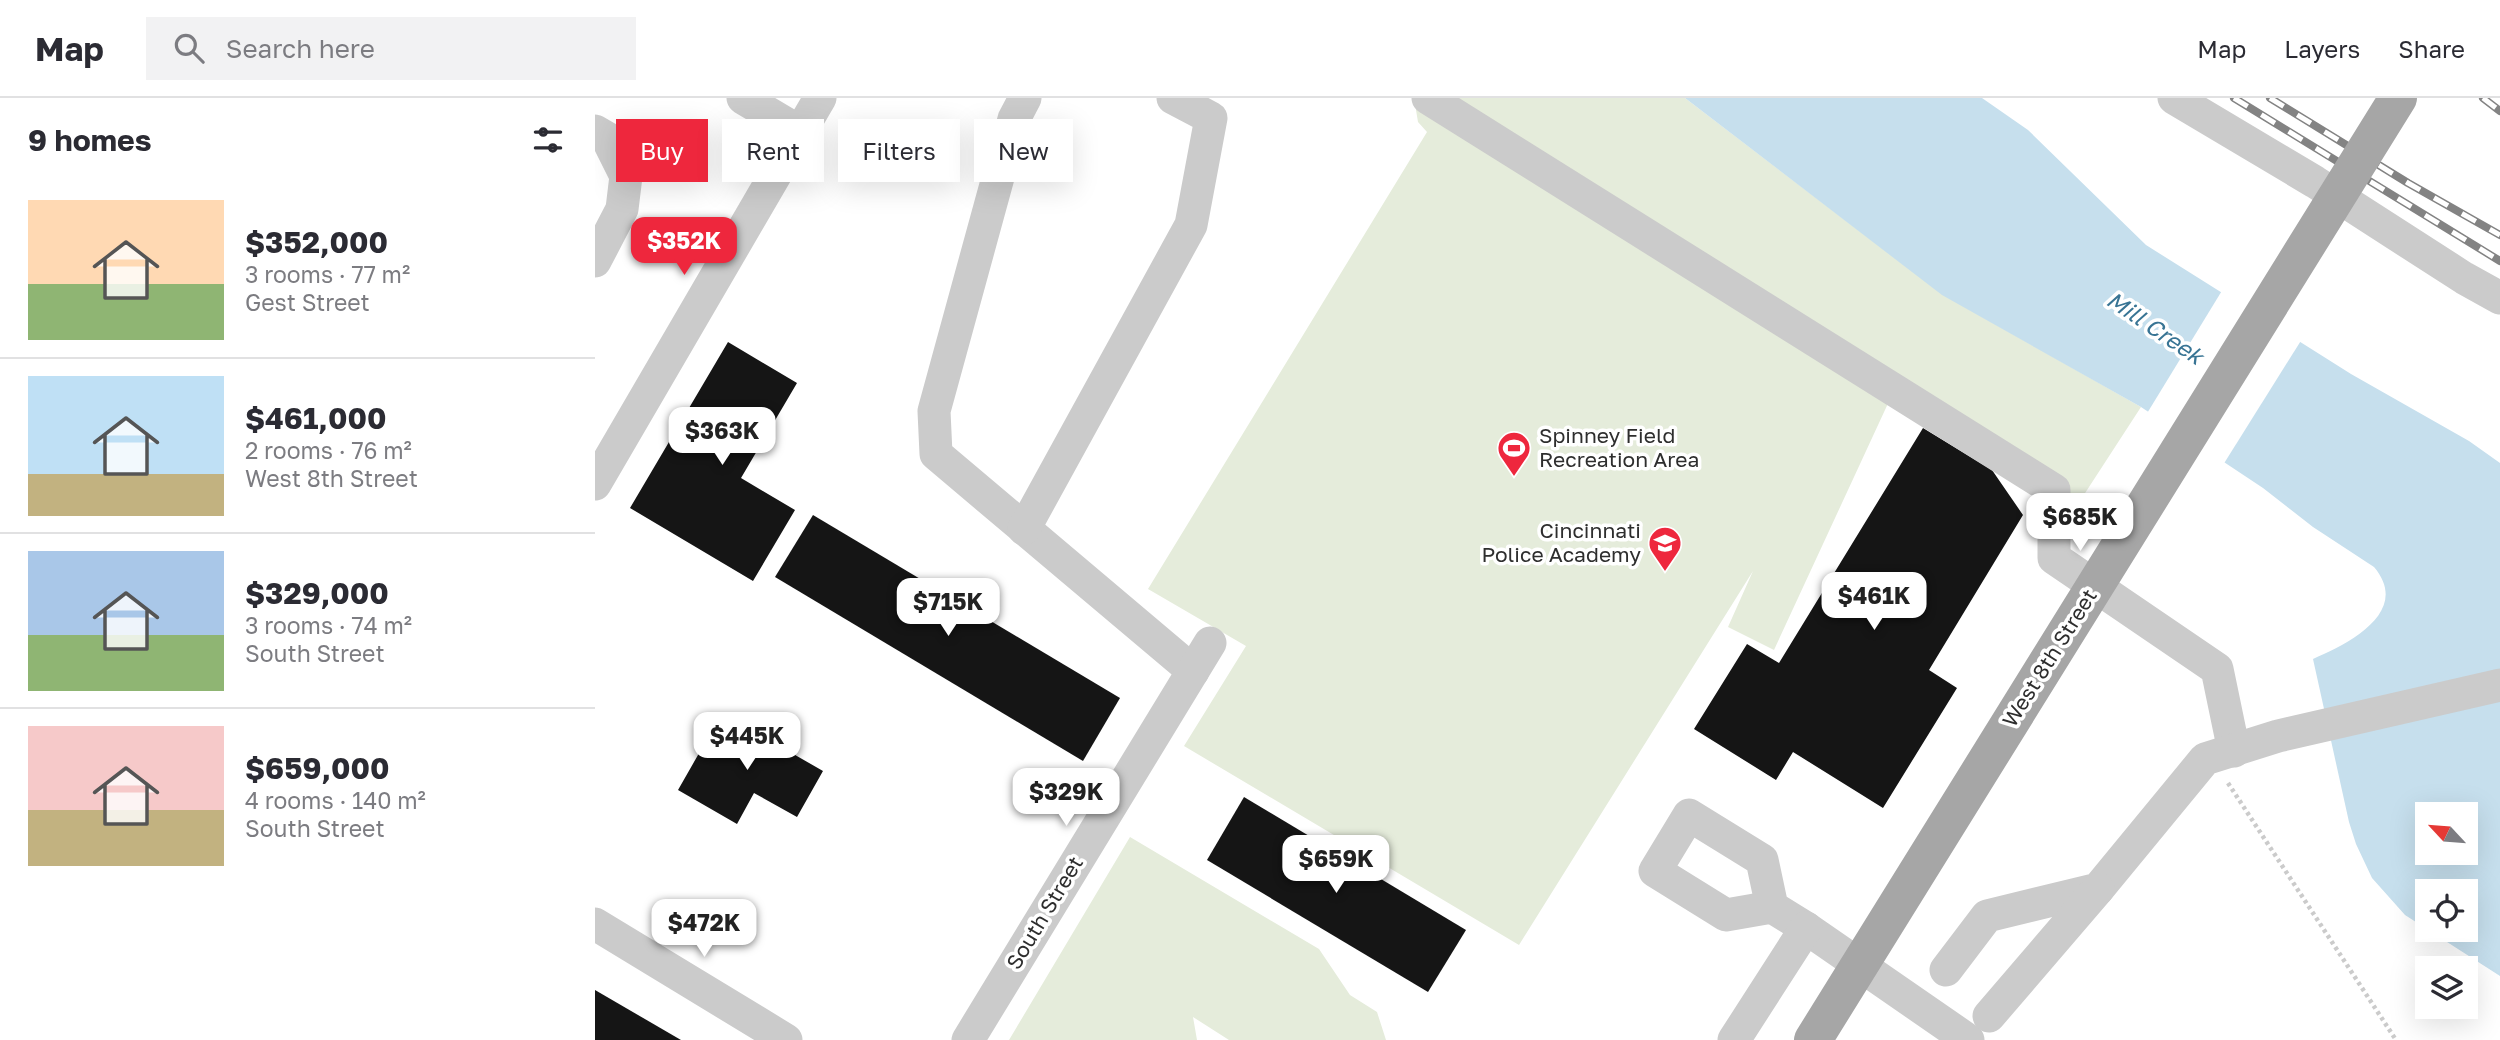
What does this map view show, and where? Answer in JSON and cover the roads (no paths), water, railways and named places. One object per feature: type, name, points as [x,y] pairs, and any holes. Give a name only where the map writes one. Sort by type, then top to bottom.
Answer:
[{"type":"main road","name":"West 8th Street","points":[[1813,1040],[2398,98]]},
{"type":"street","points":[[743,98],[778,119]]},
{"type":"street","points":[[808,119],[820,98]]},
{"type":"street","points":[[1025,98],[1014,119],[934,411],[936,454],[1193,671]]},
{"type":"street","points":[[1024,529],[1191,225],[1211,118],[1173,98]]},
{"type":"street","points":[[1428,98],[2054,490],[2054,558],[2217,669],[2228,753]]},
{"type":"street","points":[[2174,98],[2315,182],[2464,278],[2500,298]]},
{"type":"street","points":[[595,131],[607,138],[626,177],[622,209],[595,260]]},
{"type":"street","points":[[595,484],[771,182]]},
{"type":"street","name":"South Street","points":[[968,1040],[1210,643]]},
{"type":"street","points":[[1772,907],[1979,1028],[2205,759],[2278,736],[2500,685]]},
{"type":"street","points":[[1947,970],[1987,916],[2098,889]]},
{"type":"street","points":[[595,924],[786,1040]]},
{"type":"street","points":[[1734,1040],[1806,928]]},
{"type":"water","name":"Mill Creek","points":[[1685,98],[1982,98],[2028,130],[2146,245],[2351,374],[2469,441],[2500,463],[2500,976],[2478,962],[2478,956],[2469,956],[2447,942],[2478,942],[2478,879],[2415,879],[2415,921],[2405,915],[2372,878],[2349,822],[2313,659],[2358,635],[2381,612],[2385,598],[2384,583],[2374,567],[2313,527],[2263,488],[2141,407],[1942,295]]},
{"type":"railway","points":[[2234,98],[2500,261]]},
{"type":"railway","points":[[2270,98],[2408,183],[2500,235]]},
{"type":"railway","points":[[2483,98],[2500,111]]},
{"type":"place","name":"Spinney Field Recreation Area","points":[[1514,478]]},
{"type":"place","name":"Cincinnati Police Academy","points":[[1665,573]]}]
